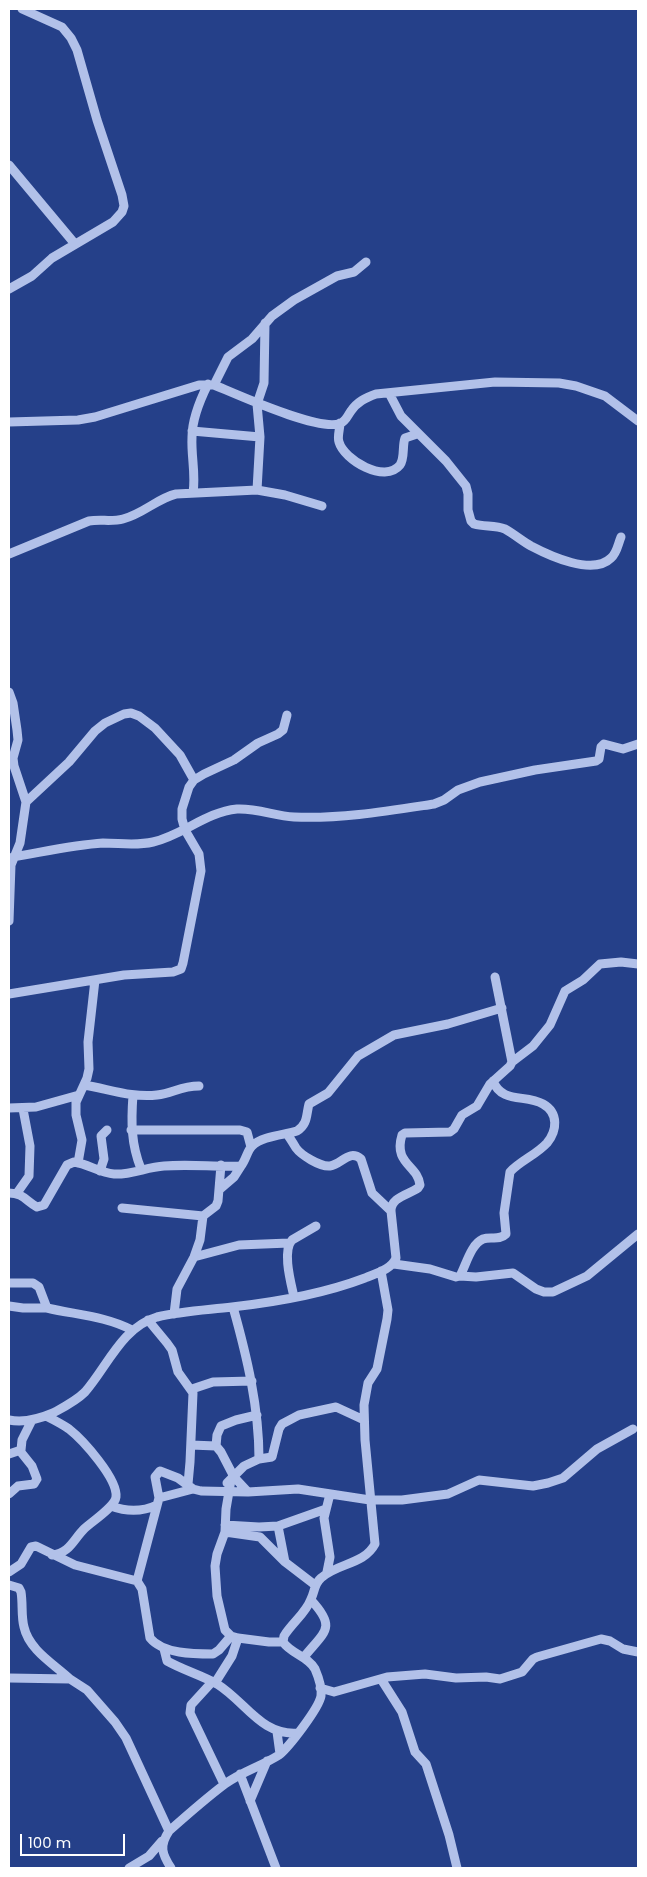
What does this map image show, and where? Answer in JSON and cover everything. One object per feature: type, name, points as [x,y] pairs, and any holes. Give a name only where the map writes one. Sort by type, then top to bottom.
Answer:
[{"type":"street","points":[[9,289],[32,276],[52,258],[119,217],[124,206],[77,50],[71,38],[62,27],[22,9]]},
{"type":"street","points":[[10,169],[75,244]]},
{"type":"street","points":[[193,493],[195,472],[192,431],[200,401],[228,357],[252,339],[265,323],[294,300],[337,276],[354,272],[366,262]]},
{"type":"street","points":[[257,490],[260,437],[257,404],[264,383],[265,323]]},
{"type":"street","points":[[9,422],[78,420],[94,417],[191,387],[211,384],[257,404],[315,422],[340,423],[345,420],[355,405],[376,394],[495,382],[558,383],[576,386],[606,396],[638,421]]},
{"type":"street","points":[[389,393],[401,416],[446,461],[466,486],[469,517],[474,524],[504,529],[532,547],[583,566],[598,565],[611,559],[616,552],[621,537]]},
{"type":"street","points":[[340,423],[338,438],[340,445],[360,465],[374,471],[395,469],[401,461],[405,438],[417,434]]},
{"type":"street","points":[[192,431],[260,437]]},
{"type":"street","points":[[9,554],[88,521],[123,519],[151,507],[170,496],[257,490],[322,506]]},
{"type":"street","points":[[9,692],[18,730],[18,740],[13,758],[14,766],[26,802],[20,843],[13,857],[10,872],[9,920]]},
{"type":"street","points":[[26,802],[68,762],[95,731],[116,717],[131,713],[144,720],[170,743],[180,755],[194,780]]},
{"type":"street","points":[[9,994],[124,975],[173,972],[181,969],[184,963],[201,871],[199,854],[185,830],[182,809],[189,787],[194,780],[234,760],[258,743],[278,734],[283,730],[287,715]]},
{"type":"street","points":[[13,857],[79,845],[105,843],[135,845],[151,842],[168,838],[215,814],[237,809],[250,809],[294,817],[342,816],[434,804],[444,800],[458,790],[480,782],[527,771],[596,761],[599,759],[601,746],[604,744],[623,749],[638,744]]},
{"type":"street","points":[[394,1264],[396,1258],[391,1208],[398,1199],[414,1191],[420,1184],[418,1177],[401,1156],[402,1135],[405,1133],[450,1132],[454,1129],[462,1115],[477,1106],[484,1093],[495,1086],[512,1062],[533,1046],[550,1025],[565,992],[583,980],[600,964],[621,962],[638,964]]},
{"type":"street","points":[[495,977],[512,1062]]},
{"type":"street","points":[[78,1163],[82,1140],[75,1109],[89,1069],[88,1042],[95,980]]},
{"type":"street","points":[[220,1189],[234,1178],[246,1161],[251,1147],[256,1142],[287,1134],[303,1127],[310,1104],[328,1093],[340,1080],[351,1063],[363,1052],[394,1035],[448,1024],[502,1008]]},
{"type":"street","points":[[84,1085],[133,1095],[159,1095],[186,1086],[199,1086]]},
{"type":"street","points":[[460,1276],[469,1256],[481,1240],[499,1238],[506,1234],[504,1213],[510,1172],[536,1154],[546,1144],[553,1135],[556,1126],[554,1118],[544,1104],[514,1098],[495,1086]]},
{"type":"street","points":[[9,1108],[23,1109],[79,1095]]},
{"type":"street","points":[[133,1095],[133,1144],[141,1170]]},
{"type":"street","points":[[23,1109],[30,1146],[30,1176],[13,1193],[37,1207],[44,1205],[67,1165],[74,1162],[100,1171],[124,1174],[175,1166],[241,1166]]},
{"type":"street","points":[[100,1171],[104,1159],[100,1140],[107,1130]]},
{"type":"street","points":[[132,1130],[240,1130],[247,1132],[251,1147]]},
{"type":"street","points":[[287,1134],[301,1153],[324,1166],[335,1164],[348,1156],[358,1156],[362,1159],[372,1193],[382,1204],[391,1208]]},
{"type":"street","points":[[82,1140],[100,1140]]},
{"type":"street","points":[[122,1208],[203,1216],[216,1206],[222,1165]]},
{"type":"street","points":[[174,1314],[177,1290],[194,1257],[200,1240],[203,1216]]},
{"type":"street","points":[[194,1257],[239,1245],[289,1243],[316,1226]]},
{"type":"street","points":[[9,1420],[32,1420],[46,1416],[73,1402],[83,1394],[132,1330],[148,1320],[174,1314],[232,1307],[331,1290],[381,1271],[394,1264],[430,1269],[452,1277],[476,1277],[513,1273],[536,1289],[544,1292],[554,1292],[587,1276],[638,1234]]},
{"type":"street","points":[[289,1243],[289,1268],[294,1297]]},
{"type":"street","points":[[283,1642],[287,1631],[311,1600],[315,1585],[320,1579],[328,1572],[356,1560],[371,1551],[375,1544],[364,1420],[365,1393],[368,1383],[377,1369],[387,1319],[388,1310],[381,1271]]},
{"type":"street","points":[[9,1283],[33,1283],[39,1287],[47,1308]]},
{"type":"street","points":[[9,1306],[47,1308],[98,1316],[117,1322],[132,1330]]},
{"type":"street","points":[[232,1307],[252,1381],[257,1415],[260,1459]]},
{"type":"street","points":[[148,1320],[168,1343],[178,1372],[192,1389],[194,1398],[190,1487]]},
{"type":"street","points":[[192,1389],[213,1382],[252,1381]]},
{"type":"street","points":[[211,1491],[232,1479],[244,1466],[260,1459],[272,1457],[279,1429],[289,1419],[336,1407],[364,1420]]},
{"type":"street","points":[[248,1492],[232,1479],[216,1446],[217,1436],[221,1426],[257,1415]]},
{"type":"street","points":[[46,1416],[70,1430],[104,1467],[116,1495],[115,1502],[83,1530],[66,1551],[52,1555]]},
{"type":"street","points":[[9,1494],[18,1486],[34,1484],[37,1479],[32,1466],[20,1451],[22,1440],[32,1420]]},
{"type":"street","points":[[137,1581],[158,1501],[155,1477],[160,1472],[172,1475],[190,1487],[211,1491],[248,1492],[286,1489],[370,1500],[402,1500],[437,1496],[457,1491],[479,1480],[533,1486],[548,1484],[563,1478],[597,1449],[633,1429]]},
{"type":"street","points":[[191,1445],[216,1446]]},
{"type":"street","points":[[9,1454],[20,1451]]},
{"type":"street","points":[[129,1868],[149,1856],[169,1831],[224,1784],[280,1754],[298,1733],[321,1696],[315,1670],[304,1657],[283,1642],[234,1637],[225,1630],[216,1582],[217,1554],[225,1529],[232,1479]]},
{"type":"street","points":[[111,1506],[134,1510],[151,1508],[158,1501],[190,1487]]},
{"type":"street","points":[[328,1572],[330,1557],[324,1529],[330,1494]]},
{"type":"street","points":[[225,1529],[278,1526],[326,1509]]},
{"type":"street","points":[[278,1526],[285,1562]]},
{"type":"street","points":[[225,1529],[260,1536],[285,1562],[315,1585]]},
{"type":"street","points":[[9,1572],[21,1564],[33,1546],[42,1548],[52,1555],[75,1565],[137,1581],[142,1589],[150,1638],[164,1649],[213,1654],[234,1637]]},
{"type":"street","points":[[9,1585],[19,1588],[21,1592],[24,1628],[38,1652],[80,1684],[120,1728],[169,1831]]},
{"type":"street","points":[[304,1657],[324,1633],[327,1625],[324,1613],[311,1600]]},
{"type":"street","points":[[224,1784],[190,1713],[194,1700],[214,1682],[232,1656],[234,1637]]},
{"type":"street","points":[[320,1688],[334,1692],[381,1679],[425,1674],[456,1678],[486,1677],[500,1679],[522,1672],[537,1657],[601,1639],[610,1641],[623,1649],[638,1652]]},
{"type":"street","points":[[164,1649],[167,1661],[214,1682],[267,1726],[277,1732],[298,1733]]},
{"type":"street","points":[[9,1678],[70,1678]]},
{"type":"street","points":[[381,1679],[402,1712],[415,1752],[428,1768],[457,1868]]},
{"type":"street","points":[[277,1732],[280,1754]]},
{"type":"street","points":[[250,1801],[268,1761]]},
{"type":"street","points":[[240,1774],[276,1868]]},
{"type":"street","points":[[162,1841],[165,1859],[171,1868]]},
{"type":"street","points":[[149,1856],[165,1859]]}]
